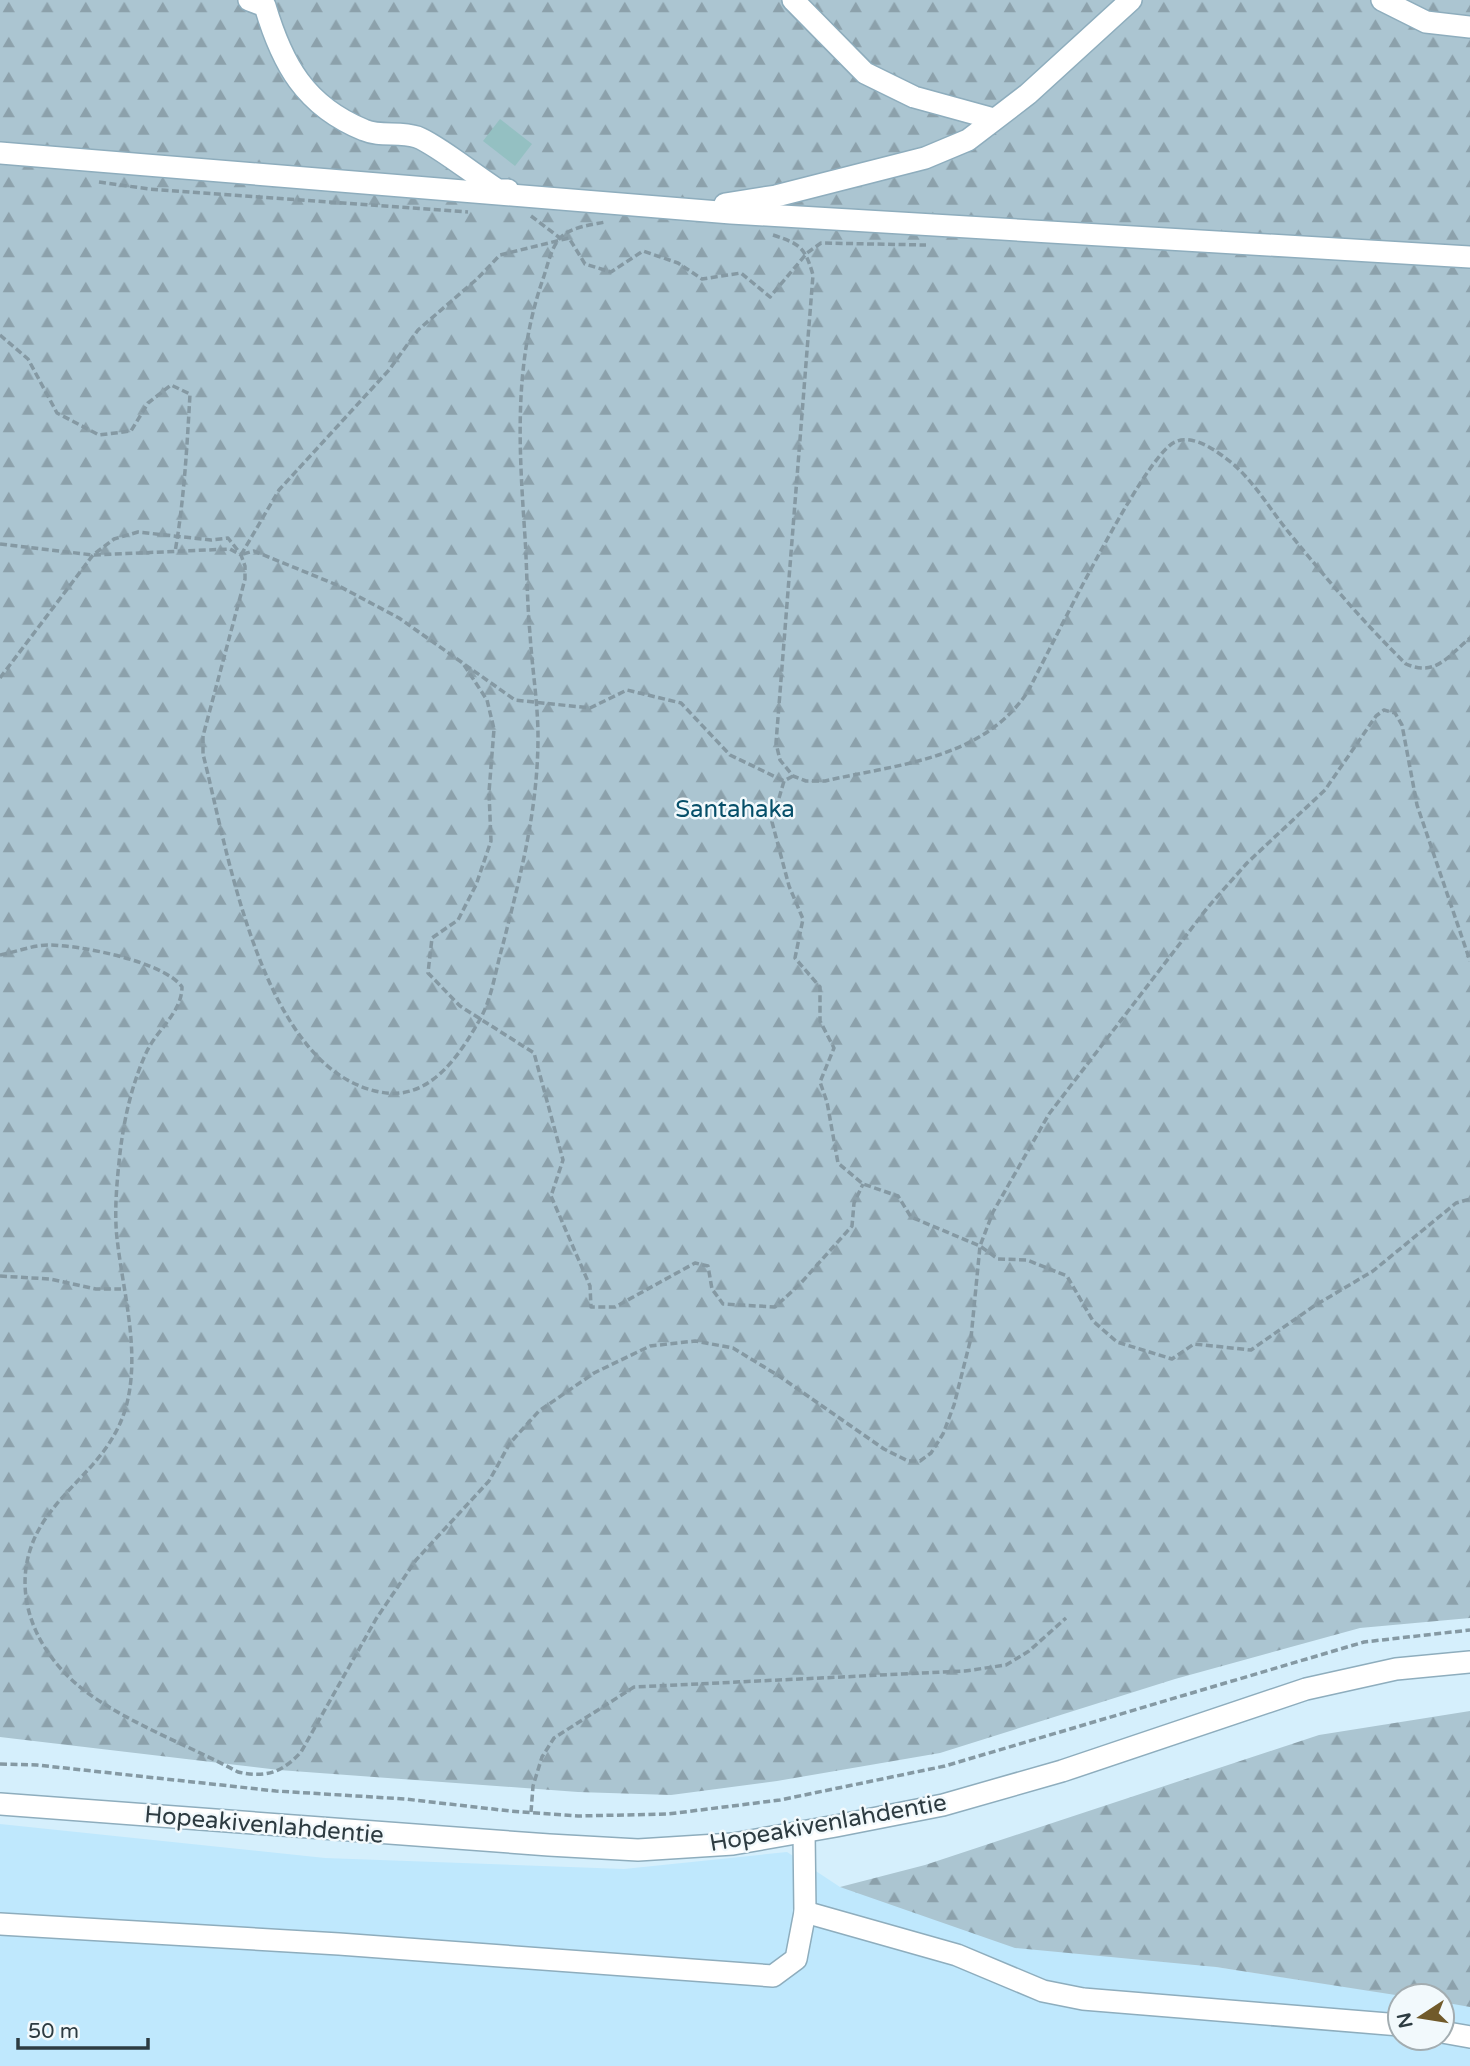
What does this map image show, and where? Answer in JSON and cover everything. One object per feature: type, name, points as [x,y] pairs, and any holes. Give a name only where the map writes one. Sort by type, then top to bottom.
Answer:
[{"type":"street","points":[[249,0],[265,6],[275,41],[294,79],[323,107],[365,131],[417,137],[498,190],[731,204],[776,196],[925,158],[968,140],[1028,94],[1131,0]]},
{"type":"street","points":[[793,0],[864,73],[914,97],[995,119]]},
{"type":"street","points":[[1382,0],[1426,22],[1470,27]]},
{"type":"street","points":[[0,153],[704,212],[1470,257]]},
{"type":"street","name":"Hopeakivenlahdentie","points":[[0,1804],[245,1821],[365,1833],[638,1850],[733,1844],[943,1805],[1062,1771],[1306,1689],[1396,1669],[1470,1662]]},
{"type":"street","points":[[0,1924],[379,1946],[773,1976],[796,1959],[805,1912],[804,1832]]},
{"type":"street","points":[[805,1912],[957,1955],[1043,1991],[1083,1998],[1386,2024]]},
{"type":"path","points":[[93,181],[149,189],[478,213]]},
{"type":"path","points":[[530,214],[560,238]]},
{"type":"path","points":[[0,678],[93,555],[114,539],[138,532],[177,537],[229,538],[246,566],[245,579],[209,701],[203,754],[235,881],[273,992],[297,1035],[327,1069],[357,1087],[386,1094],[419,1087],[444,1072],[485,1010],[530,836],[537,775],[536,702],[520,454],[520,376],[534,303],[560,238],[572,230],[617,220]]},
{"type":"path","points":[[767,234],[794,242],[807,253],[813,275],[776,743],[780,760],[793,776],[806,781],[825,781],[946,754],[1004,722],[1027,693],[1123,511],[1160,453],[1175,441],[1190,439],[1209,447],[1253,483],[1324,575],[1406,664],[1421,671],[1433,669],[1470,638]]},
{"type":"path","points":[[241,555],[279,489],[389,370],[418,331],[500,255],[569,237],[585,264],[611,272],[643,251],[678,263],[702,279],[741,273],[771,297],[807,253]]},
{"type":"path","points":[[0,335],[28,359],[57,413],[99,435],[131,431],[148,403],[171,385],[190,394],[175,552]]},
{"type":"path","points":[[0,544],[93,555],[230,549],[241,555],[254,551],[338,585],[399,618],[515,700],[590,708],[627,690],[681,703],[730,755],[784,781]]},
{"type":"path","points":[[464,665],[487,701],[494,729],[489,792],[491,841],[476,885],[458,920],[432,938],[428,973],[460,1006],[534,1053],[563,1160],[551,1196],[590,1286],[591,1307],[615,1307],[695,1263],[708,1266],[712,1289],[723,1304],[775,1307],[800,1284],[852,1226],[854,1203],[863,1184]]},
{"type":"path","points":[[0,955],[45,945],[73,946],[157,968],[176,978],[182,987],[180,1003],[148,1050],[134,1086],[120,1154],[116,1235],[132,1360],[126,1406],[109,1446],[46,1517],[26,1557],[22,1585],[30,1616],[42,1643],[62,1669],[90,1695],[238,1772],[256,1776],[274,1774],[289,1765],[301,1752],[376,1619],[416,1560],[489,1481],[510,1443],[539,1411],[594,1373],[650,1346],[695,1341],[733,1348],[779,1376],[884,1449],[908,1461],[920,1461],[931,1453],[943,1434],[954,1405],[971,1338],[980,1246],[993,1212],[1049,1114],[1208,907],[1247,863],[1325,790],[1376,716],[1384,710],[1395,713],[1402,725],[1416,805],[1470,961]]},
{"type":"path","points":[[793,776],[784,781],[772,822],[789,886],[803,919],[795,958],[820,987],[820,1021],[834,1048],[820,1082],[828,1102],[838,1163],[863,1184],[898,1196],[911,1217],[980,1246],[998,1259],[1027,1260],[1067,1276],[1093,1321],[1117,1342],[1172,1359],[1195,1344],[1251,1350],[1314,1306],[1373,1271],[1456,1203],[1470,1199]]},
{"type":"path","points":[[0,1276],[50,1279],[96,1289],[121,1289]]},
{"type":"path","points":[[531,1812],[533,1786],[542,1757],[554,1738],[634,1687],[965,1671],[1006,1665],[1029,1651],[1066,1618]]},
{"type":"path","points":[[0,1763],[531,1812],[668,1814],[793,1797],[945,1766],[1364,1642],[1470,1630]]},
{"type":"shaded area","points":[[0,1824],[325,1858],[624,1869],[787,1852],[840,1887],[1216,1967],[1386,1993],[1386,2052],[1456,2052],[1456,2004],[1470,2006],[1470,2066],[0,2066]]},
{"type":"green space","name":"Santahaka","points":[[0,0],[1470,0],[1470,1618],[1360,1628],[1175,1679],[940,1753],[777,1781],[671,1795],[578,1792],[279,1770],[0,1737]]},
{"type":"green space","points":[[1470,1711],[1470,2007],[1456,2004],[1456,1982],[1386,1982],[1386,1994],[1216,1967],[1015,1948],[840,1887],[925,1865],[1319,1735]]},
{"type":"building","points":[[500,119],[532,144],[515,166],[483,141]]}]
